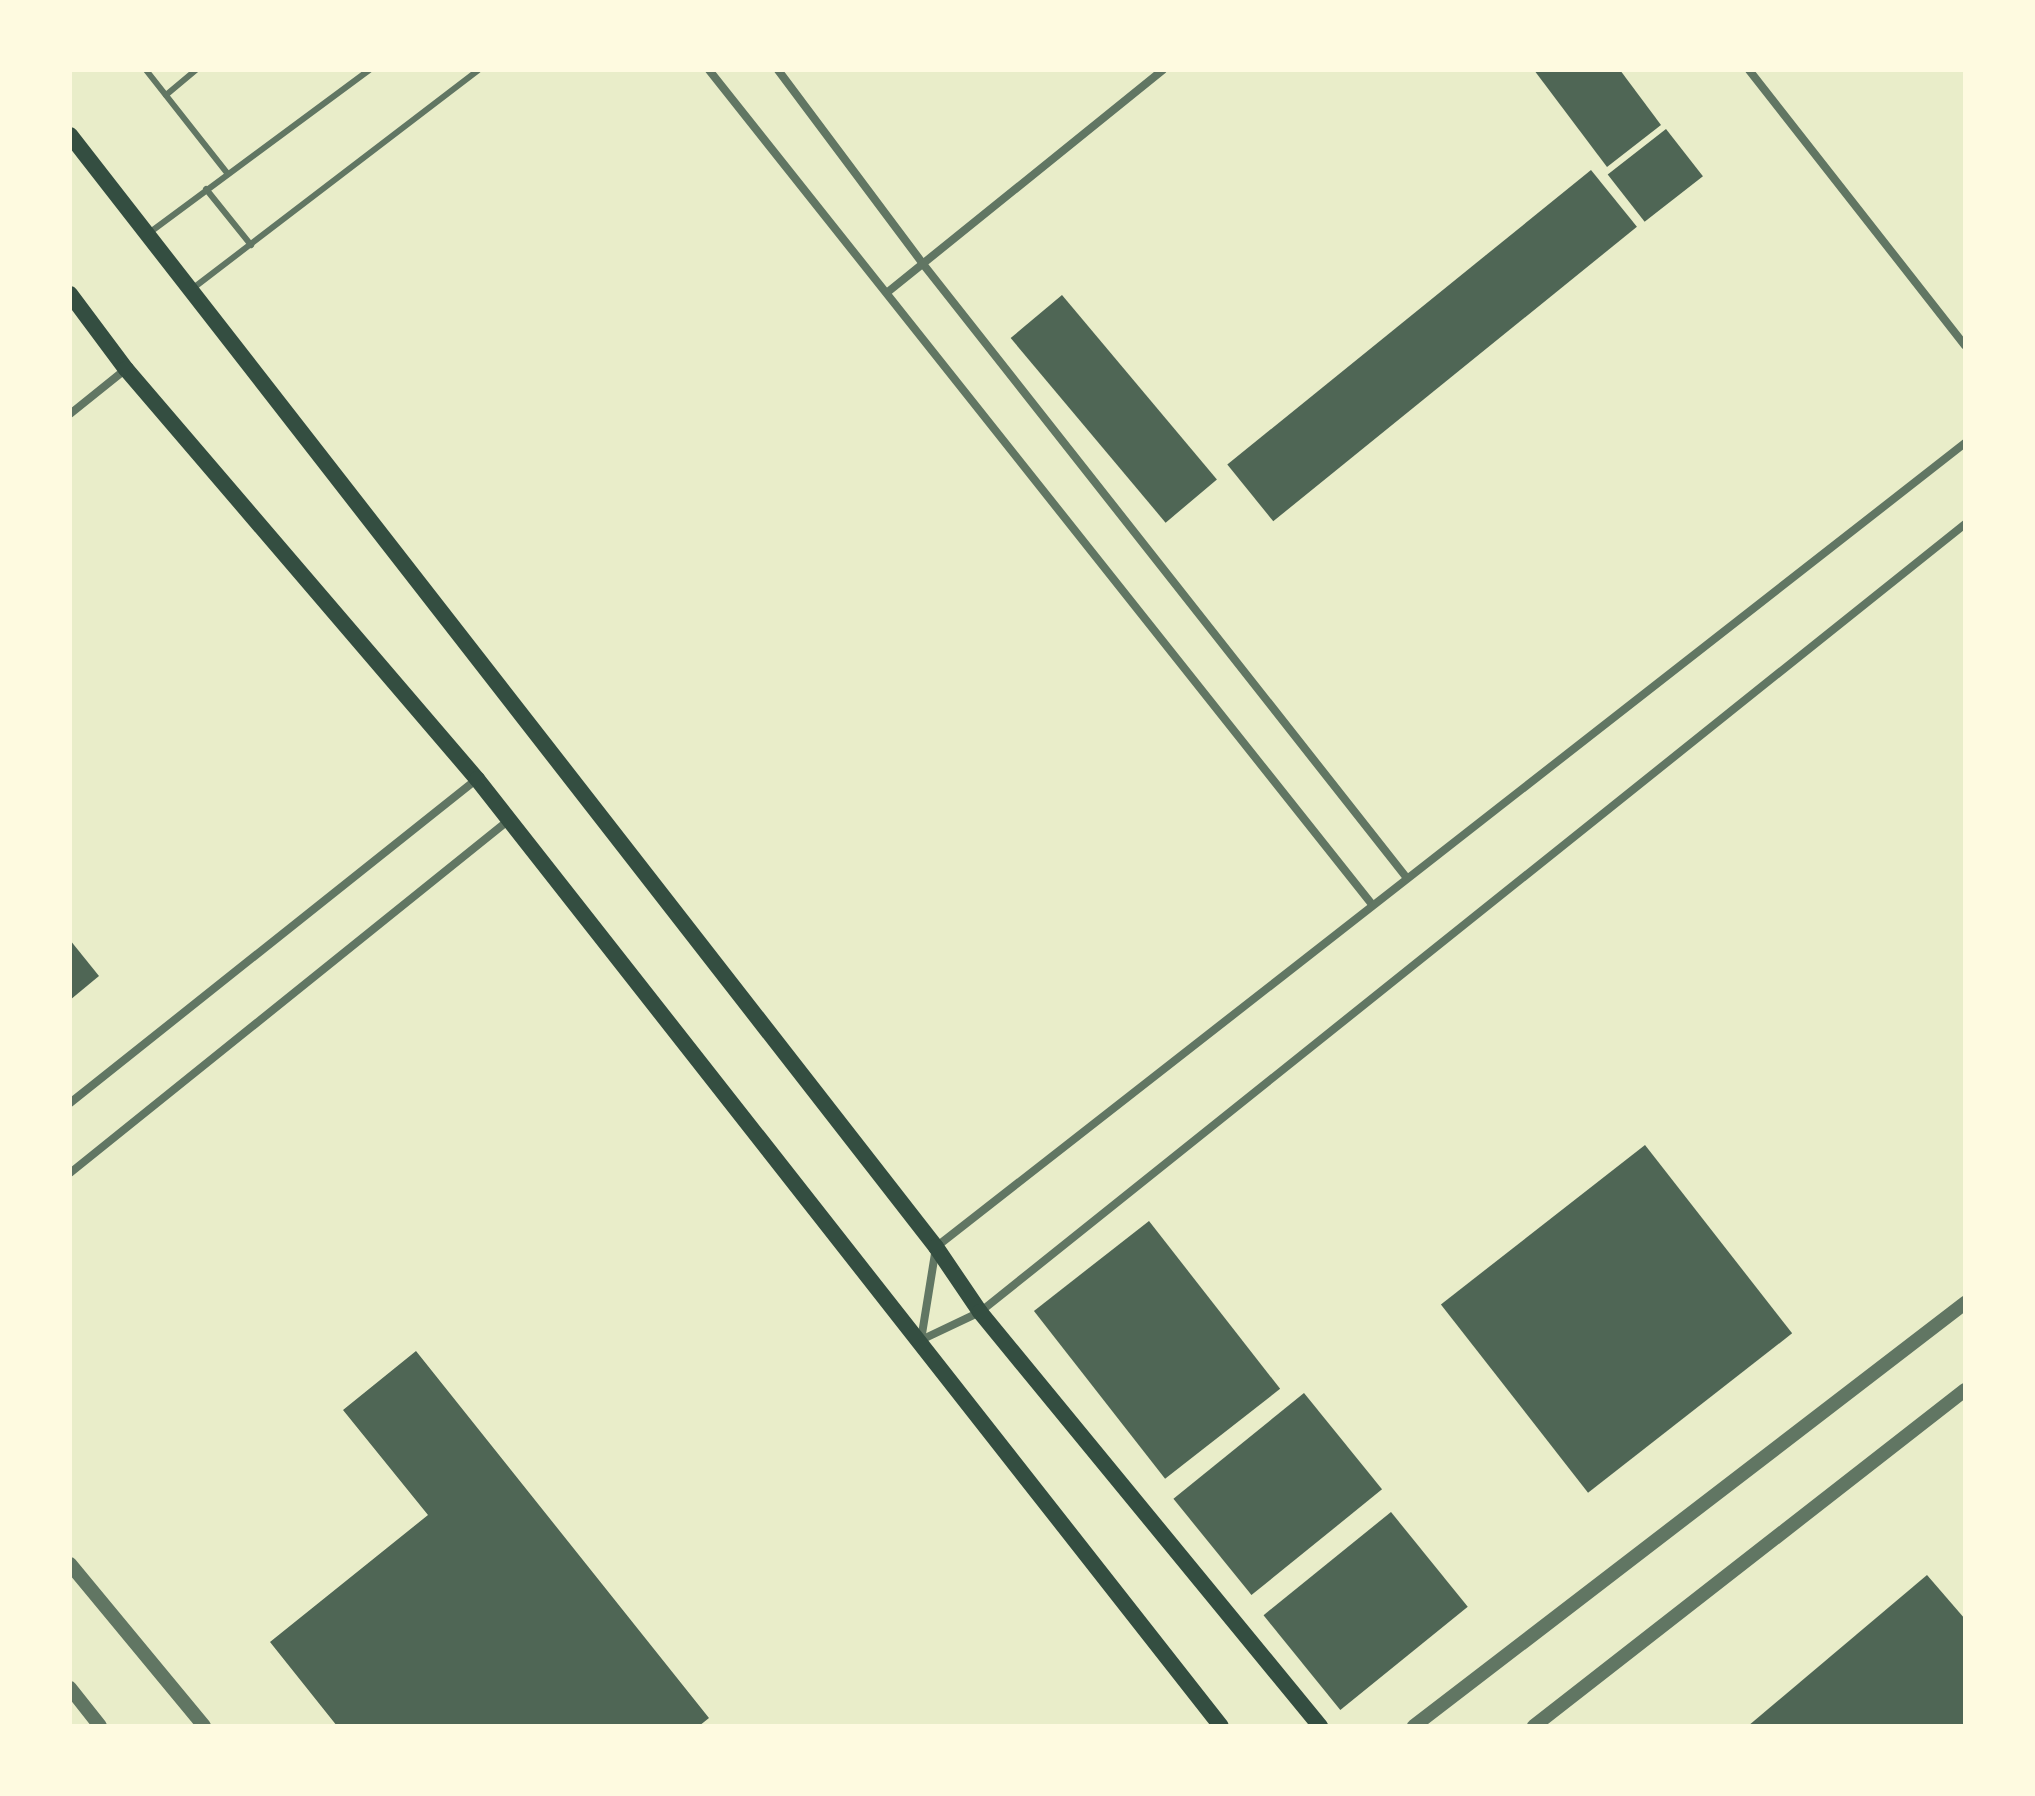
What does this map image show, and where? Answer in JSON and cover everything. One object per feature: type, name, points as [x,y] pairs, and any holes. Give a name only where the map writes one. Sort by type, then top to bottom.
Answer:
[{"type":"main road","points":[[70,135],[936,1247],[980,1312],[1320,1726]]},
{"type":"main road","points":[[70,294],[126,369],[477,779],[921,1340],[1221,1726]]},
{"type":"street","points":[[709,70],[889,291],[1371,903]]},
{"type":"street","points":[[778,70],[923,264],[1406,877]]},
{"type":"street","points":[[889,291],[1163,70]]},
{"type":"street","points":[[1749,70],[1965,345]]},
{"type":"street","points":[[70,414],[126,369]]},
{"type":"street","points":[[921,1340],[936,1247],[1371,903],[1965,443]]},
{"type":"street","points":[[921,1340],[980,1312],[1965,524]]},
{"type":"street","points":[[70,1103],[477,779]]},
{"type":"street","points":[[70,1173],[509,820]]},
{"type":"street","points":[[1414,1726],[1965,1303]]},
{"type":"street","points":[[1534,1726],[1965,1390]]},
{"type":"street","points":[[70,1564],[204,1726]]},
{"type":"street","points":[[70,1688],[100,1726]]},
{"type":"lane","points":[[146,70],[227,173]]},
{"type":"lane","points":[[166,95],[196,70]]},
{"type":"lane","points":[[146,235],[369,70]]},
{"type":"lane","points":[[190,291],[478,70]]},
{"type":"lane","points":[[206,189],[251,245]]},
{"type":"building","points":[[1534,70],[1620,70],[1661,125],[1607,167]]},
{"type":"building","points":[[1666,129],[1703,176],[1645,222],[1608,175]]},
{"type":"building","points":[[1591,170],[1637,227],[1273,521],[1227,465]]},
{"type":"building","points":[[1062,295],[1217,480],[1166,523],[1011,338]]},
{"type":"building","points":[[70,940],[99,976],[70,1000]]},
{"type":"building","points":[[1645,1145],[1792,1333],[1588,1493],[1441,1304]]},
{"type":"building","points":[[1149,1221],[1280,1389],[1165,1479],[1034,1311]]},
{"type":"building","points":[[416,1351],[709,1718],[699,1726],[337,1726],[270,1642],[428,1515],[343,1410]]},
{"type":"building","points":[[1304,1393],[1382,1489],[1251,1595],[1173,1499]]},
{"type":"building","points":[[1391,1512],[1468,1607],[1340,1710],[1264,1615]]},
{"type":"building","points":[[1927,1575],[1965,1619],[1965,1726],[1748,1726]]}]
